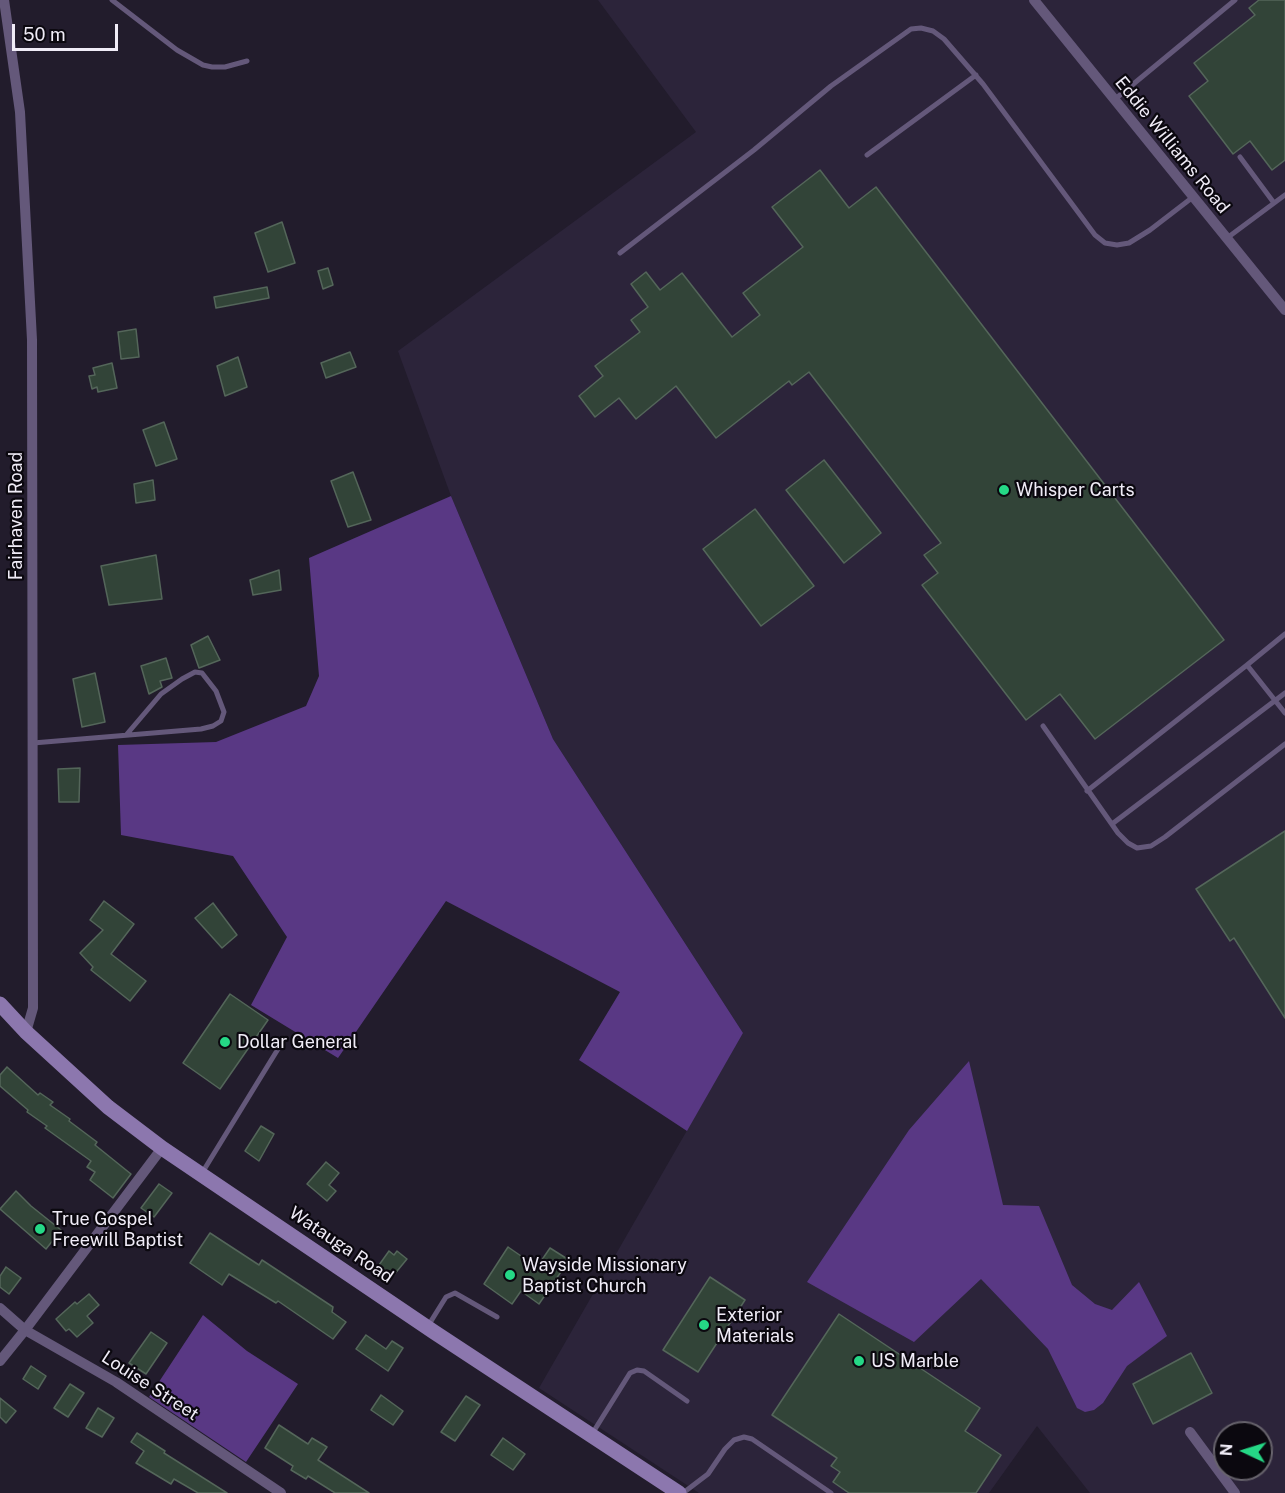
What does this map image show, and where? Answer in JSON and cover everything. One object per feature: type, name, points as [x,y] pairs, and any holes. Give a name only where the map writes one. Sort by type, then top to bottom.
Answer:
[{"type":"main road","name":"Watauga Road","points":[[0,1004],[26,1032],[108,1107],[162,1148],[428,1327],[681,1493]]},
{"type":"street","name":"Fairhaven Road","points":[[4,0],[20,112],[32,340],[33,1008],[26,1032]]},
{"type":"street","name":"Eddie Williams Road","points":[[1034,0],[1285,310]]},
{"type":"street","points":[[0,1361],[26,1330],[162,1148]]},
{"type":"street","name":"Louise Street","points":[[0,1308],[26,1330],[116,1382],[281,1493]]},
{"type":"street","points":[[1190,1431],[1235,1493]]},
{"type":"lane","points":[[112,0],[177,50],[203,65],[225,67],[247,62]]},
{"type":"lane","points":[[1114,100],[1235,0]]},
{"type":"lane","points":[[620,253],[754,150],[831,86],[911,29],[921,28],[933,31],[944,39],[976,75],[1095,235],[1105,243],[1117,245],[1129,243],[1193,197]]},
{"type":"lane","points":[[867,155],[976,75]]},
{"type":"lane","points":[[1240,157],[1274,203]]},
{"type":"lane","points":[[1227,238],[1285,195]]},
{"type":"lane","points":[[1087,791],[1285,634]]},
{"type":"lane","points":[[1246,665],[1285,713]]},
{"type":"lane","points":[[33,743],[201,729],[221,721],[224,712],[216,691],[202,673],[195,672],[162,694],[127,734]]},
{"type":"lane","points":[[1112,824],[1285,693]]},
{"type":"lane","points":[[1043,726],[1112,824],[1128,843],[1137,848],[1151,846],[1166,837],[1285,744]]},
{"type":"lane","points":[[201,1174],[278,1049]]},
{"type":"lane","points":[[428,1327],[446,1297],[455,1293],[497,1317]]},
{"type":"lane","points":[[591,1435],[630,1372],[644,1371],[687,1401]]},
{"type":"lane","points":[[681,1493],[708,1474],[734,1440],[744,1437],[752,1438],[831,1493]]},
{"type":"shaded area","points":[[598,0],[1285,0],[1285,1493],[1090,1493],[1037,1426],[989,1493],[699,1493],[539,1388],[743,1033],[553,739],[451,496],[398,351],[696,132]]},
{"type":"shaded area","points":[[451,496],[553,739],[743,1033],[687,1131],[579,1060],[620,992],[446,901],[338,1058],[251,1005],[287,937],[233,856],[121,835],[118,745],[216,742],[306,706],[319,676],[309,558]]},
{"type":"shaded area","points":[[969,1061],[1003,1205],[1039,1206],[1072,1285],[1095,1304],[1112,1310],[1139,1282],[1167,1336],[1127,1366],[1103,1403],[1094,1410],[1085,1412],[1077,1408],[1048,1349],[981,1279],[914,1342],[807,1282],[909,1130]]},
{"type":"shaded area","points":[[203,1315],[247,1351],[298,1384],[246,1462],[149,1397]]},
{"type":"building","points":[[1259,0],[1285,0],[1285,160],[1272,170],[1250,141],[1233,154],[1189,96],[1208,81],[1194,63],[1255,15],[1249,8]]},
{"type":"building","name":"Whisper Carts","points":[[820,170],[849,208],[876,187],[1224,640],[1095,739],[1060,694],[1026,720],[922,585],[938,573],[924,555],[941,543],[809,372],[792,385],[789,381],[716,438],[676,386],[636,419],[619,398],[595,417],[579,396],[603,376],[595,366],[640,332],[631,320],[648,307],[631,284],[646,272],[660,290],[682,273],[732,337],[760,315],[743,293],[803,247],[772,207]]},
{"type":"building","points":[[282,222],[295,263],[268,272],[255,233]]},
{"type":"building","points":[[328,268],[333,285],[323,289],[318,271]]},
{"type":"building","points":[[267,287],[269,298],[216,308],[214,297]]},
{"type":"building","points":[[136,329],[139,357],[121,359],[118,332]]},
{"type":"building","points":[[350,352],[356,367],[326,378],[321,363]]},
{"type":"building","points":[[238,357],[247,387],[225,396],[217,366]]},
{"type":"building","points":[[112,363],[117,388],[98,392],[97,387],[92,389],[89,376],[95,375],[93,368]]},
{"type":"building","points":[[164,422],[177,459],[156,466],[143,430]]},
{"type":"building","points":[[824,460],[881,533],[844,563],[786,490]]},
{"type":"building","points":[[353,472],[371,520],[348,527],[331,481]]},
{"type":"building","points":[[153,480],[155,500],[136,503],[134,484]]},
{"type":"building","points":[[755,509],[814,586],[761,626],[703,549]]},
{"type":"building","points":[[156,555],[162,599],[109,605],[101,566]]},
{"type":"building","points":[[279,570],[281,590],[253,595],[250,580]]},
{"type":"building","points":[[208,636],[220,660],[199,668],[191,645]]},
{"type":"building","points":[[166,658],[172,678],[160,681],[162,687],[149,694],[141,666]]},
{"type":"building","points":[[95,673],[105,722],[82,727],[73,679]]},
{"type":"building","points":[[80,768],[79,802],[59,802],[58,769]]},
{"type":"building","points":[[1285,831],[1285,1018],[1234,938],[1230,941],[1196,889]]},
{"type":"building","points":[[104,901],[134,924],[111,954],[146,981],[130,1001],[91,970],[93,967],[80,953],[103,930],[90,920]]},
{"type":"building","points":[[213,903],[237,935],[222,948],[195,918]]},
{"type":"building","name":"Dollar General","points":[[230,994],[268,1020],[220,1089],[183,1063]]},
{"type":"building","points":[[7,1067],[38,1095],[40,1093],[53,1102],[50,1105],[97,1142],[95,1145],[131,1174],[113,1198],[90,1180],[95,1172],[87,1167],[91,1161],[45,1128],[47,1126],[27,1112],[28,1110],[0,1086],[0,1075]]},
{"type":"building","points":[[261,1126],[274,1134],[259,1161],[245,1151]]},
{"type":"building","points":[[326,1162],[339,1173],[329,1185],[336,1191],[327,1201],[307,1184]]},
{"type":"building","points":[[159,1184],[172,1193],[154,1217],[141,1208]]},
{"type":"building","points":[[16,1191],[61,1230],[46,1249],[0,1209]]},
{"type":"building","points":[[210,1233],[259,1265],[262,1260],[333,1307],[332,1312],[346,1322],[333,1339],[278,1301],[276,1303],[229,1274],[222,1285],[190,1263]]},
{"type":"building","points":[[508,1247],[537,1267],[550,1248],[569,1260],[539,1304],[521,1291],[512,1304],[484,1284]]},
{"type":"building","points":[[389,1251],[394,1255],[397,1251],[407,1259],[393,1276],[379,1265]]},
{"type":"building","points":[[6,1267],[21,1278],[9,1294],[0,1287],[0,1276]]},
{"type":"building","name":"Exterior Materials","points":[[710,1277],[745,1300],[698,1372],[663,1350]]},
{"type":"building","points":[[89,1294],[99,1305],[87,1316],[93,1323],[77,1337],[69,1329],[66,1331],[56,1319],[75,1302],[77,1304]]},
{"type":"building","name":"US Marble","points":[[839,1314],[980,1408],[965,1431],[1001,1455],[976,1493],[849,1493],[833,1482],[840,1472],[831,1466],[837,1458],[772,1415]]},
{"type":"building","points":[[151,1332],[167,1343],[146,1374],[129,1363]]},
{"type":"building","points":[[366,1335],[386,1349],[392,1341],[403,1348],[388,1371],[356,1349]]},
{"type":"building","points":[[1191,1353],[1212,1393],[1153,1424],[1133,1384]]},
{"type":"building","points":[[31,1366],[46,1376],[38,1389],[23,1379]]},
{"type":"building","points":[[70,1384],[84,1393],[68,1417],[54,1408]]},
{"type":"building","points":[[381,1395],[403,1411],[393,1425],[371,1410]]},
{"type":"building","points":[[466,1396],[480,1405],[455,1441],[441,1432]]},
{"type":"building","points":[[0,1398],[16,1411],[6,1423],[0,1417]]},
{"type":"building","points":[[98,1408],[114,1418],[102,1437],[86,1428]]},
{"type":"building","points":[[279,1425],[308,1444],[312,1438],[327,1447],[318,1460],[369,1493],[335,1493],[308,1476],[306,1479],[291,1470],[293,1466],[265,1448]]},
{"type":"building","points":[[137,1433],[227,1493],[198,1493],[174,1479],[171,1484],[136,1463],[144,1451],[131,1442]]},
{"type":"building","points":[[503,1438],[525,1454],[513,1470],[491,1455]]},
{"type":"place","name":"Whisper Carts","points":[[1004,490]]},
{"type":"place","name":"Dollar General","points":[[225,1042]]},
{"type":"place","name":"True Gospel Freewill Baptist","points":[[40,1229]]},
{"type":"place","name":"Wayside Missionary Baptist Church","points":[[510,1275]]},
{"type":"place","name":"Exterior Materials","points":[[704,1325]]},
{"type":"place","name":"US Marble","points":[[859,1361]]}]
